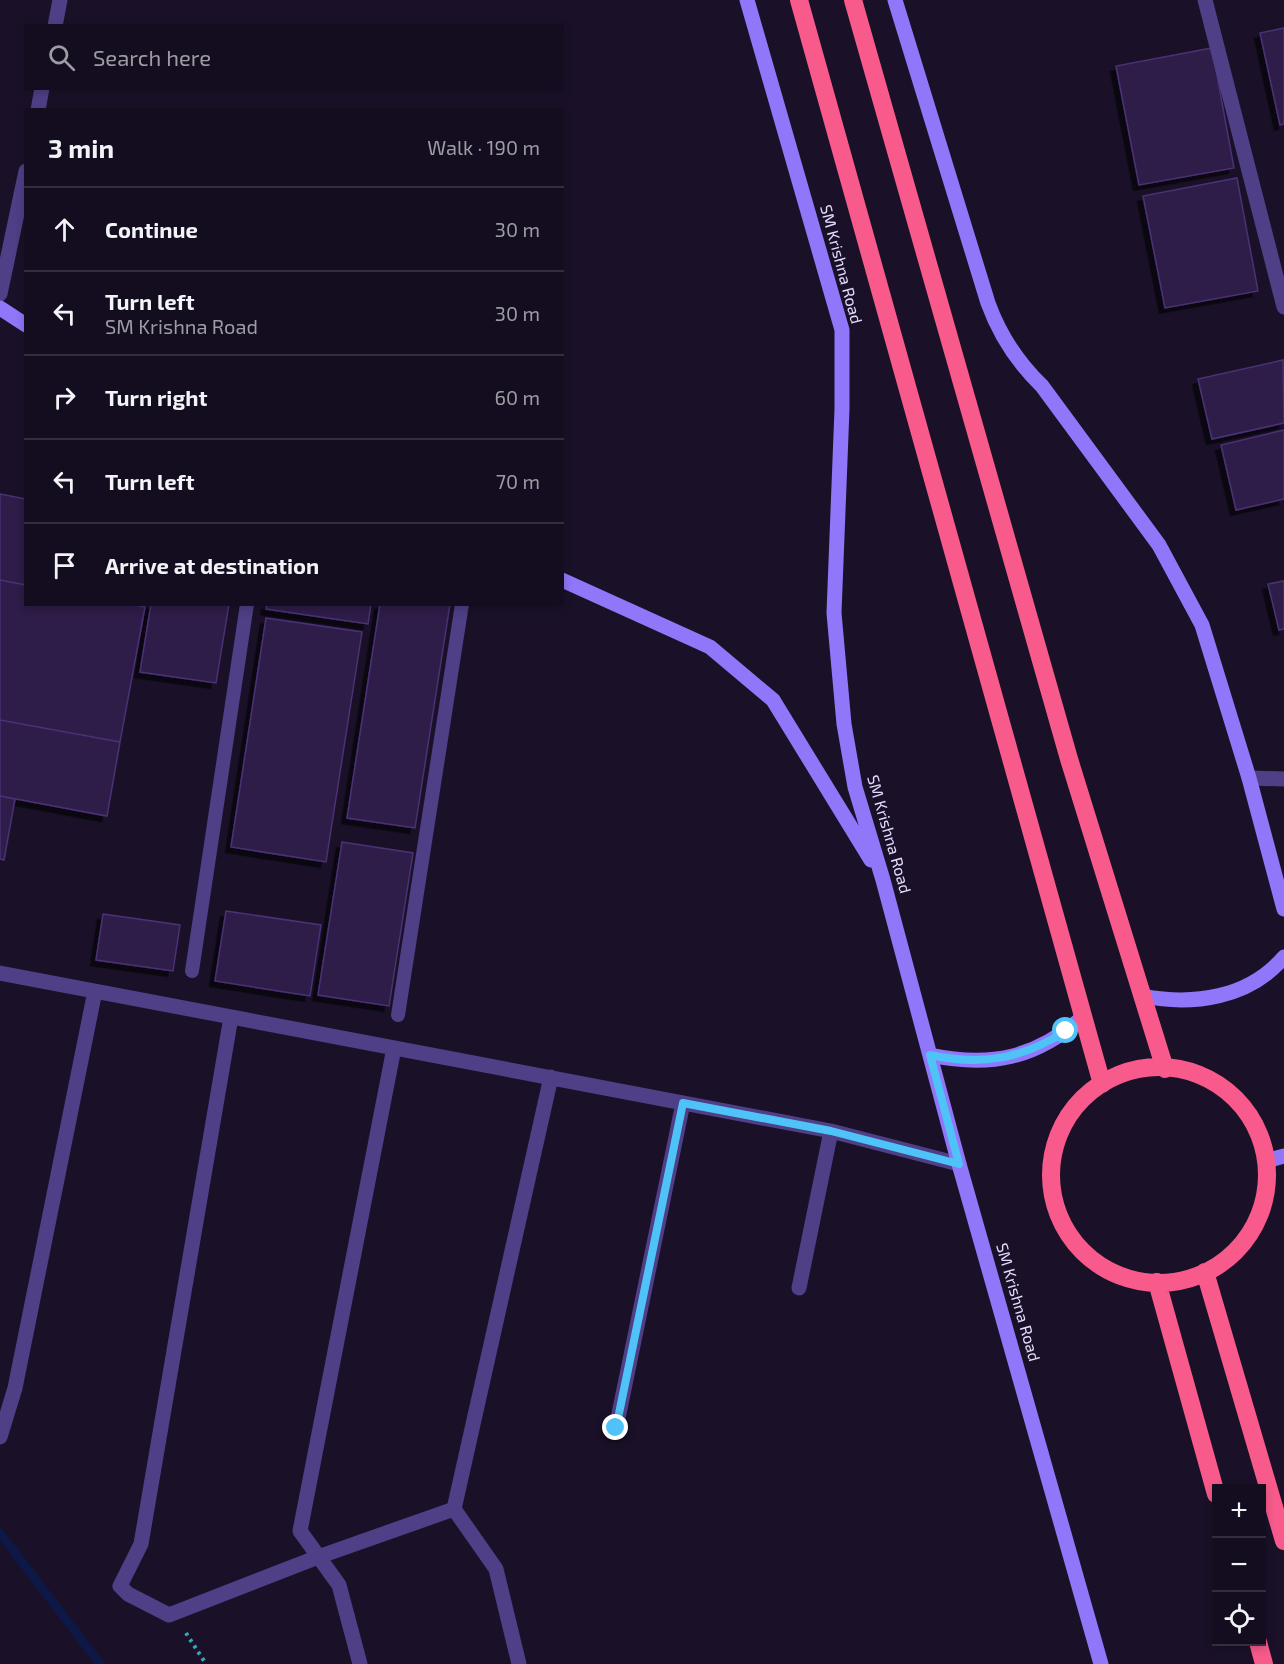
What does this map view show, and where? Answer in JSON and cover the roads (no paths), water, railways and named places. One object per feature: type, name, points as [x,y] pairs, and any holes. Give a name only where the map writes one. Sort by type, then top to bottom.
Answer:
[{"type":"highway","name":"SM Krishna Road","points":[[800,0],[1102,1084]]},
{"type":"highway","points":[[853,0],[1069,759],[1165,1068]]},
{"type":"highway","points":[[1165,1068],[1202,1076],[1223,1088],[1240,1104],[1254,1123],[1263,1144],[1266,1161],[1266,1191],[1260,1214],[1250,1233],[1236,1250],[1219,1264],[1205,1272],[1178,1281],[1134,1280],[1094,1261],[1078,1246],[1065,1228],[1056,1208],[1051,1186],[1051,1165],[1056,1143],[1065,1122],[1077,1105],[1102,1084],[1133,1071],[1165,1068]]},
{"type":"highway","points":[[1205,1272],[1284,1541]]},
{"type":"highway","points":[[1157,1282],[1213,1484]]},
{"type":"highway","points":[[1259,1646],[1264,1664]]},
{"type":"street","points":[[55,24],[60,0]]},
{"type":"street","name":"SM Krishna Road","points":[[747,0],[842,330],[841,420],[834,565],[836,660],[855,787],[884,880],[959,1164],[1101,1664]]},
{"type":"street","points":[[895,0],[995,321],[1014,355],[1042,386],[1159,545],[1202,625],[1250,778],[1284,909]]},
{"type":"street","points":[[1205,0],[1284,307]]},
{"type":"street","points":[[38,108],[42,90]]},
{"type":"street","points":[[0,294],[24,180]]},
{"type":"street","points":[[0,308],[24,324]]},
{"type":"street","points":[[564,581],[710,647],[773,700],[884,880]]},
{"type":"street","points":[[1250,778],[1284,779]]},
{"type":"street","points":[[1143,996],[1185,1001],[1227,994],[1264,975],[1284,957]]},
{"type":"street","points":[[0,973],[831,1131],[959,1164]]},
{"type":"street","points":[[0,1437],[15,1388],[95,991]]},
{"type":"street","points":[[231,1017],[141,1544],[120,1586],[128,1594],[169,1615],[318,1557],[454,1509]]},
{"type":"street","points":[[930,1055],[980,1062],[1004,1059],[1047,1043],[1083,1017]]},
{"type":"street","points":[[360,1664],[339,1585],[300,1531],[394,1048]]},
{"type":"street","points":[[519,1664],[496,1569],[454,1509],[551,1077]]},
{"type":"street","points":[[616,1428],[683,1103]]},
{"type":"street","points":[[799,1288],[831,1131]]},
{"type":"street","points":[[1266,1161],[1284,1156]]},
{"type":"lane","points":[[192,971],[247,606]]},
{"type":"lane","points":[[398,1015],[462,606]]},
{"type":"waterway","points":[[0,1533],[100,1664]]}]
